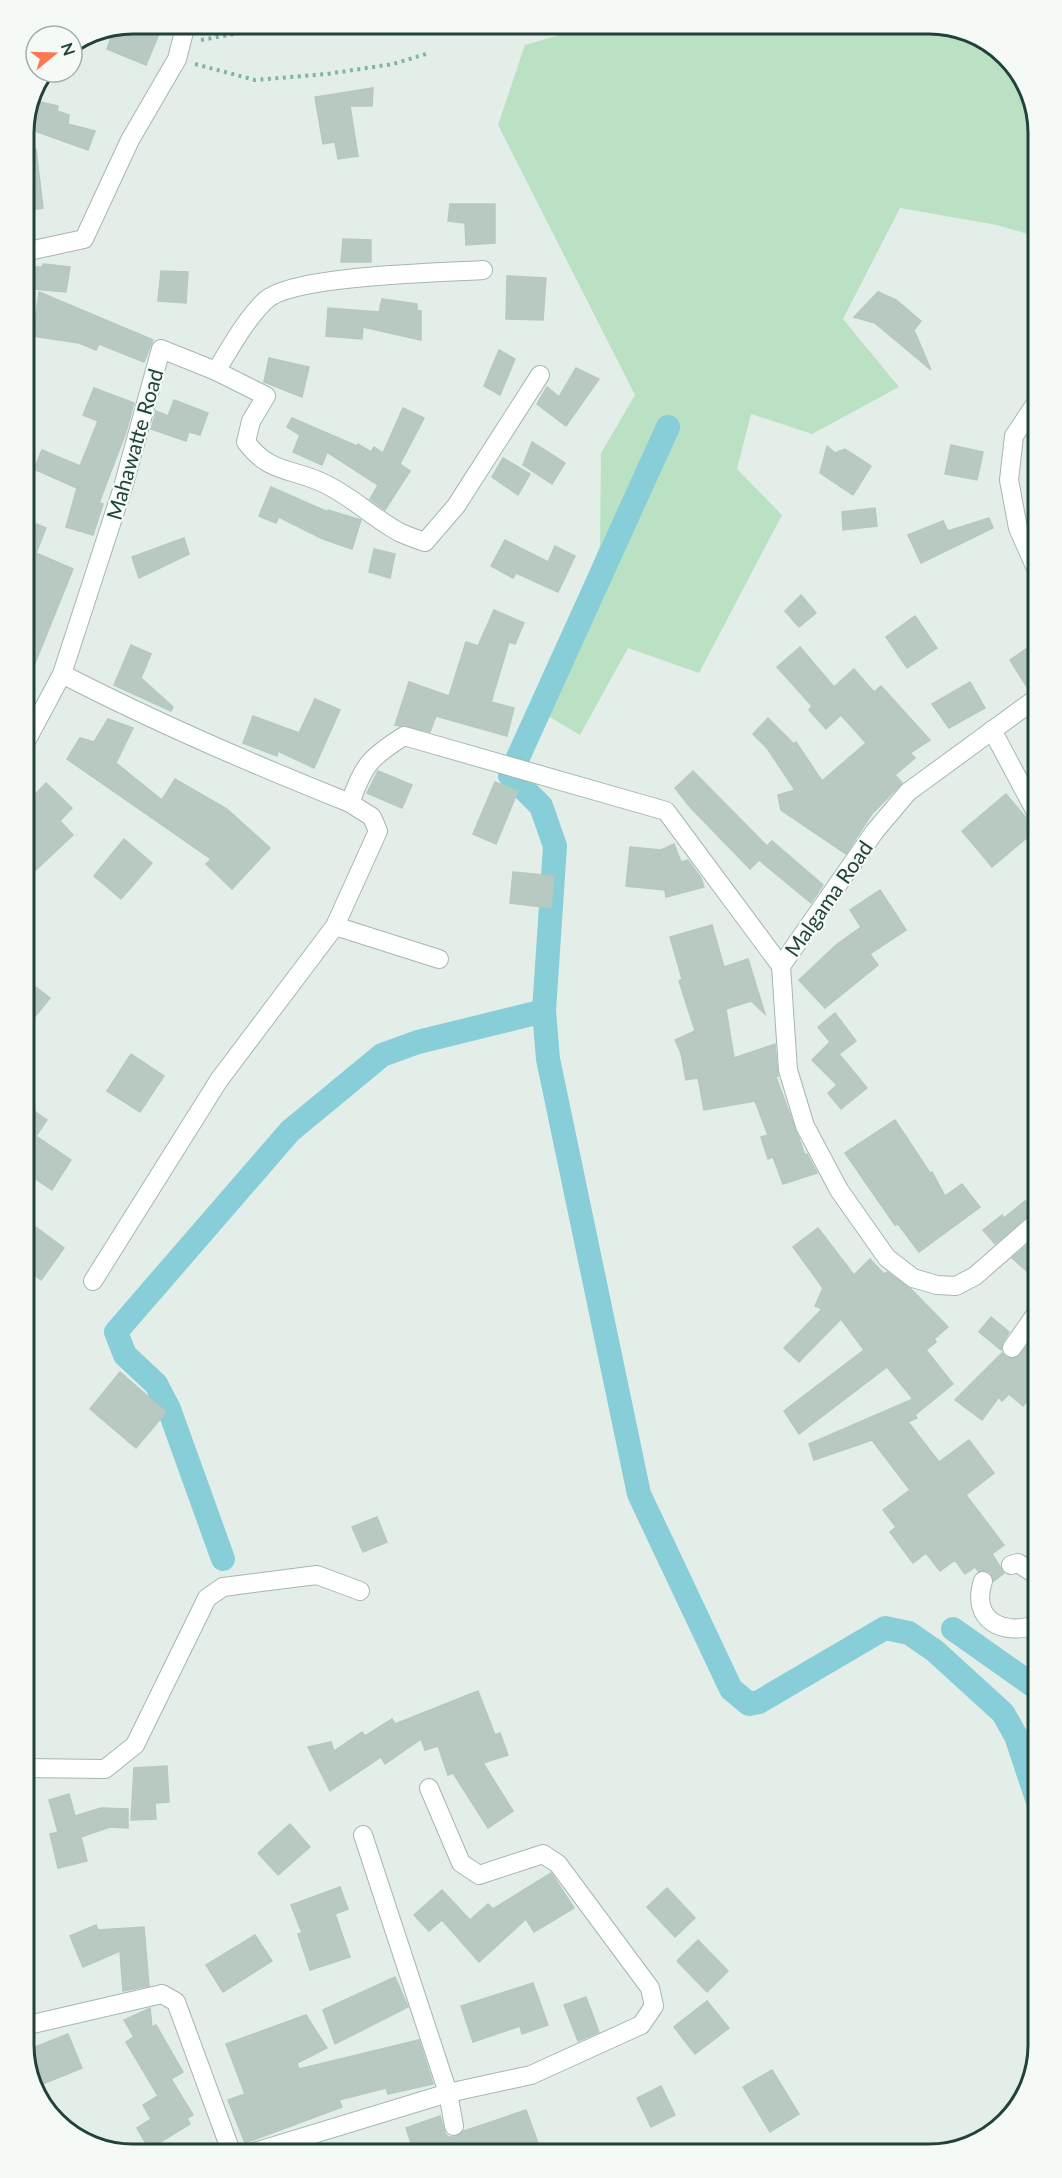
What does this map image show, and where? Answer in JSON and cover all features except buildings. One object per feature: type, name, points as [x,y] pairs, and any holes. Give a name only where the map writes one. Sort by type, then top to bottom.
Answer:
[{"type":"street","points":[[35,250],[84,239],[130,140],[178,51],[183,34]]},
{"type":"street","points":[[483,270],[318,281],[268,298],[246,324],[216,371],[266,396],[251,421],[246,442],[253,452],[276,469],[322,482],[373,513],[398,532],[425,542],[456,506],[540,375]]},
{"type":"street","name":"Mahawatte Road","points":[[35,725],[62,674],[123,488],[161,349],[216,371]]},
{"type":"street","points":[[1028,415],[1014,436],[1009,480],[1018,528],[1028,550]]},
{"type":"street","points":[[62,674],[113,700],[260,766],[350,803],[372,817],[378,831],[334,926],[219,1080],[93,1281]]},
{"type":"street","name":"Malgama Road","points":[[1028,704],[908,792],[875,831],[781,966],[788,1070],[805,1125],[839,1190],[887,1257],[913,1278],[937,1285],[956,1286],[975,1276],[1028,1230]]},
{"type":"street","points":[[992,730],[1028,797]]},
{"type":"street","points":[[350,803],[363,768],[386,747],[404,736],[666,811],[781,966]]},
{"type":"street","points":[[334,926],[439,959]]},
{"type":"street","points":[[1011,1348],[1028,1325]]},
{"type":"street","points":[[1011,1565],[1018,1563],[1028,1570]]},
{"type":"street","points":[[34,1768],[105,1769],[135,1745],[207,1598],[223,1587],[317,1575],[360,1591]]},
{"type":"street","points":[[983,1581],[980,1590],[984,1612],[998,1627],[1010,1630],[1028,1626]]},
{"type":"street","points":[[283,2143],[448,2093],[531,2075],[641,2025],[654,2006],[650,1988],[558,1864],[543,1854],[479,1875],[461,1863],[429,1788]]},
{"type":"street","points":[[363,1835],[448,2093],[454,2126]]},
{"type":"street","points":[[34,2024],[162,1994],[176,2002],[228,2143]]},
{"type":"path","points":[[178,51],[247,34]]},
{"type":"path","points":[[178,51],[255,80],[327,74],[393,64],[426,54]]},
{"type":"green space","points":[[561,35],[948,36],[983,51],[1007,73],[1020,96],[1026,114],[1028,134],[1028,234],[997,225],[900,208],[843,319],[899,387],[812,434],[751,414],[737,469],[782,515],[699,673],[628,648],[580,735],[533,707],[600,546],[601,453],[635,395],[498,125],[525,45]]},
{"type":"waterway","points":[[668,427],[510,775],[541,806],[555,846],[544,1011],[548,1059],[639,1494],[731,1689],[749,1704],[759,1702],[885,1628],[909,1633],[935,1651],[1003,1713],[1016,1736],[1028,1772]]},
{"type":"waterway","points":[[223,1559],[169,1409],[156,1384],[125,1355],[116,1332],[290,1131],[382,1055],[418,1042],[544,1011]]},
{"type":"waterway","points":[[953,1629],[1028,1682]]}]
